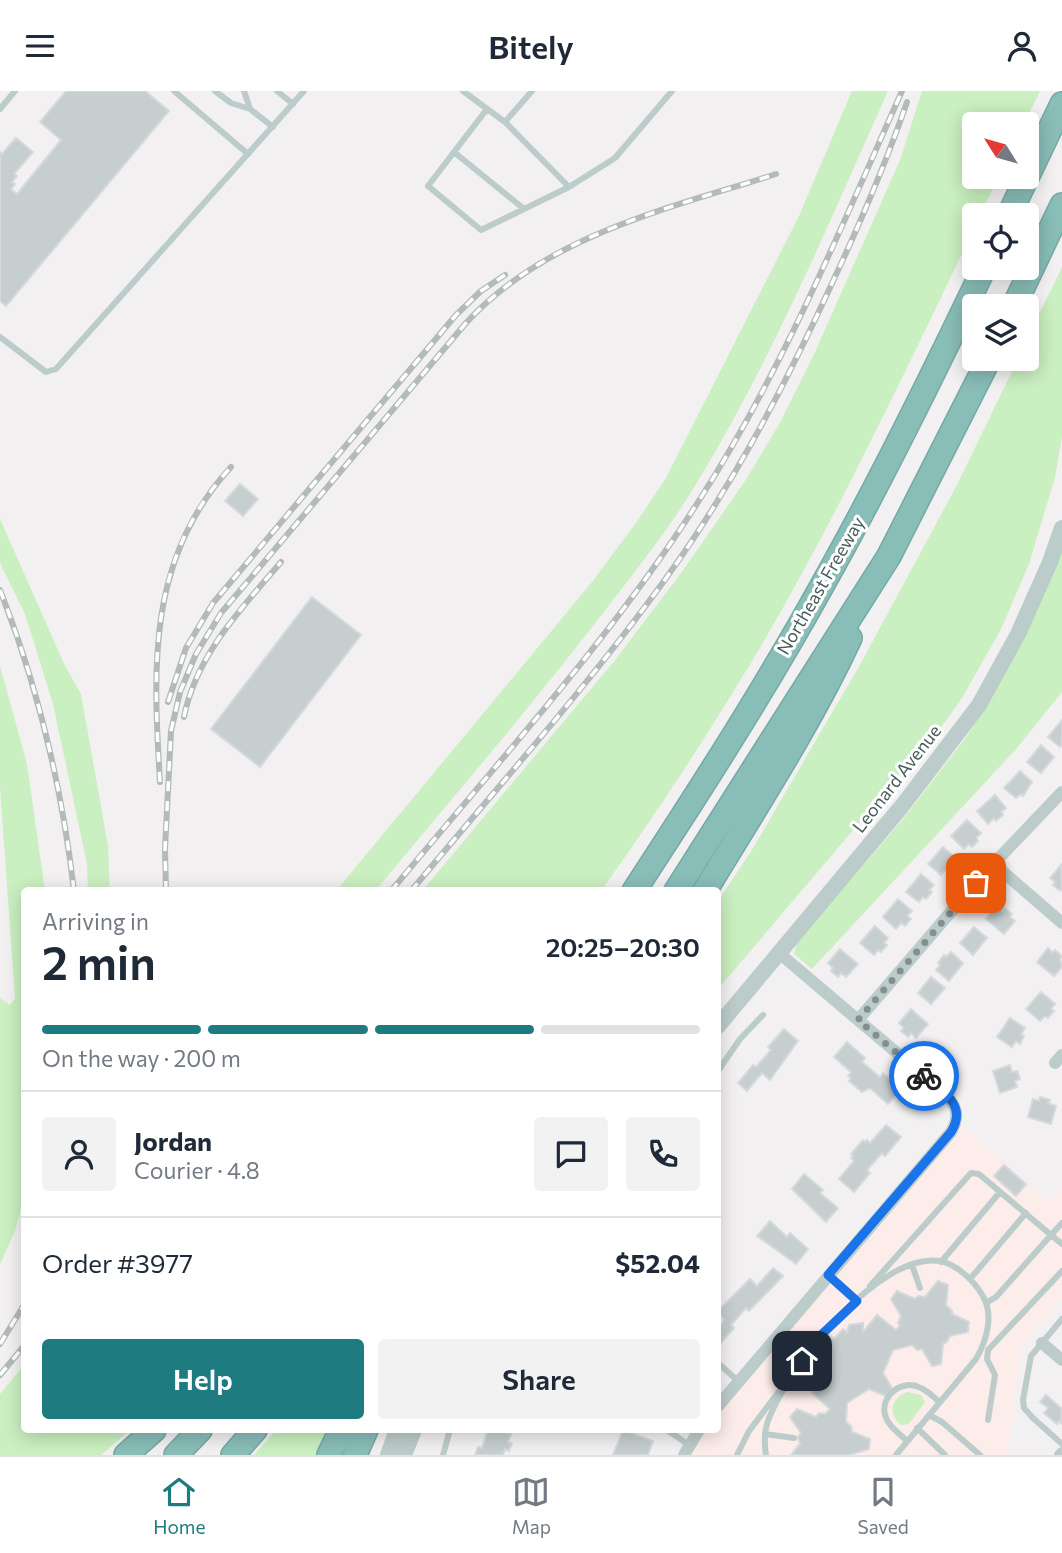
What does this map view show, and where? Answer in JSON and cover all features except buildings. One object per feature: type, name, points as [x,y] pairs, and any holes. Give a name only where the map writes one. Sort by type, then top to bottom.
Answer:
[{"type":"highway","points":[[1015,203],[1062,104]]},
{"type":"highway","points":[[1020,294],[1062,205]]},
{"type":"highway","name":"Northeast Freeway","points":[[637,887],[706,780],[822,587],[930,382],[978,280]]},
{"type":"highway","points":[[707,887],[836,667],[983,371]]},
{"type":"highway","points":[[679,887],[889,556]]},
{"type":"highway","points":[[126,1455],[151,1433]]},
{"type":"highway","points":[[176,1455],[197,1433]]},
{"type":"highway","points":[[233,1455],[252,1433]]},
{"type":"highway","points":[[329,1455],[340,1433]]},
{"type":"highway","points":[[355,1455],[365,1433]]},
{"type":"street","name":"Leonard Avenue","points":[[721,1022],[902,806],[979,705],[1023,624],[1062,528]]},
{"type":"street","points":[[858,1020],[994,864],[1062,792]]},
{"type":"street","points":[[994,864],[1062,923]]},
{"type":"street","points":[[721,1402],[951,1132],[957,1121],[957,1112],[952,1101],[943,1092],[779,953]]},
{"type":"street","points":[[1042,1343],[1062,1360]]},
{"type":"street","points":[[388,1455],[396,1433]]},
{"type":"street","points":[[404,1455],[413,1433]]},
{"type":"street","points":[[686,1450],[697,1433]]},
{"type":"lane","points":[[0,109],[15,91]]},
{"type":"lane","points":[[174,91],[248,154]]},
{"type":"lane","points":[[215,91],[231,103],[250,109],[273,127]]},
{"type":"lane","points":[[244,91],[250,109]]},
{"type":"lane","points":[[277,91],[293,104]]},
{"type":"lane","points":[[0,337],[46,372],[56,369],[304,91]]},
{"type":"lane","points":[[463,91],[505,122],[569,187]]},
{"type":"lane","points":[[505,122],[532,91]]},
{"type":"lane","points":[[487,109],[428,186],[481,230],[569,187],[615,157],[672,91]]},
{"type":"lane","points":[[454,152],[524,209]]},
{"type":"lane","points":[[721,1067],[740,1039],[764,1015]]},
{"type":"lane","points":[[857,1301],[971,1173],[979,1174],[1062,1244]]},
{"type":"lane","points":[[941,1262],[1000,1192]]},
{"type":"lane","points":[[970,1279],[1026,1213]]},
{"type":"lane","points":[[986,1303],[996,1297],[1062,1223]]},
{"type":"lane","points":[[737,1455],[749,1431],[820,1336],[892,1272],[912,1265],[941,1262],[970,1279],[984,1296],[988,1329],[986,1343],[976,1359],[895,1455]]},
{"type":"lane","points":[[912,1265],[919,1289]]},
{"type":"lane","points":[[988,1420],[995,1375],[987,1359],[988,1350],[1062,1271]]},
{"type":"lane","points":[[828,1275],[857,1301]]},
{"type":"lane","points":[[1062,1319],[1031,1356],[1023,1400],[1024,1408],[1062,1444]]},
{"type":"lane","points":[[766,1455],[765,1434],[769,1419],[802,1361]]},
{"type":"lane","points":[[721,1366],[738,1381]]},
{"type":"lane","points":[[907,1441],[889,1424],[886,1417],[884,1408],[890,1393],[904,1385],[913,1385],[922,1388],[939,1402]]},
{"type":"lane","points":[[929,1415],[942,1422],[980,1455]]},
{"type":"lane","points":[[917,1428],[945,1455]]},
{"type":"lane","points":[[443,1455],[449,1433]]},
{"type":"lane","points":[[670,1433],[686,1450]]},
{"type":"lane","points":[[765,1434],[794,1438]]},
{"type":"shaded area","points":[[955,1119],[1049,1202],[1062,1187],[1062,1298],[1021,1348],[1007,1455],[682,1455],[693,1433],[721,1433],[721,1396]]},
{"type":"green space","points":[[852,91],[888,91],[819,245],[746,397],[719,446],[667,528],[567,660],[378,887],[339,887],[592,582],[638,520],[666,478],[799,216]]},
{"type":"green space","points":[[922,91],[1040,91],[1030,112],[962,112],[962,189],[993,189],[986,203],[962,203],[962,254],[842,498],[785,604],[718,716],[604,887],[425,887],[616,659],[684,569],[747,478],[781,421],[816,350],[900,160]]},
{"type":"green space","points":[[1062,267],[1062,437],[1055,477],[1029,564],[1001,629],[962,698],[945,722],[721,985],[721,896],[752,850],[861,663],[957,485],[1012,371],[1039,371],[1039,314]]},
{"type":"green space","points":[[0,519],[65,666],[81,694],[108,846],[110,887],[88,887],[87,864],[53,704],[25,614],[0,563]]},
{"type":"green space","points":[[1062,546],[1062,692],[1017,748],[812,969],[794,954],[797,942],[903,819],[964,740],[992,697]]},
{"type":"green space","points":[[0,666],[27,764],[44,887],[21,887],[21,1208],[15,1231],[0,1264],[0,998],[10,1005],[15,998],[0,787]]},
{"type":"green space","points":[[21,1369],[21,1433],[127,1433],[101,1455],[0,1455],[0,1394]]},
{"type":"green space","points":[[908,1392],[921,1395],[925,1402],[909,1424],[901,1425],[894,1416],[893,1406],[902,1394]]},
{"type":"green space","points":[[273,1433],[327,1433],[318,1455],[254,1455]]},
{"type":"railway","points":[[394,887],[591,651],[666,551],[700,499],[784,350],[902,91]]},
{"type":"railway","points":[[414,887],[590,677],[647,604],[701,527],[750,447],[814,322],[873,192],[907,102]]},
{"type":"railway","points":[[166,887],[165,849],[171,731],[180,692],[196,654],[221,613],[466,323],[498,293],[571,246],[651,213],[776,174]]},
{"type":"railway","points":[[168,702],[186,648],[213,603],[456,315],[481,291],[505,275]]},
{"type":"railway","points":[[160,782],[156,697],[161,615],[183,538],[204,502],[231,467]]},
{"type":"railway","points":[[184,717],[190,694],[210,653],[236,615],[281,562]]},
{"type":"railway","points":[[0,590],[26,663],[47,738],[63,814],[73,887]]},
{"type":"railway","points":[[0,1344],[21,1310]]},
{"type":"railway","points":[[0,1375],[21,1350]]},
{"type":"way so far","points":[[924,1076],[858,1020],[976,883]]},
{"type":"route","points":[[802,1361],[820,1336],[857,1301],[828,1275],[951,1132],[957,1121],[957,1112],[952,1101],[924,1076]]}]
